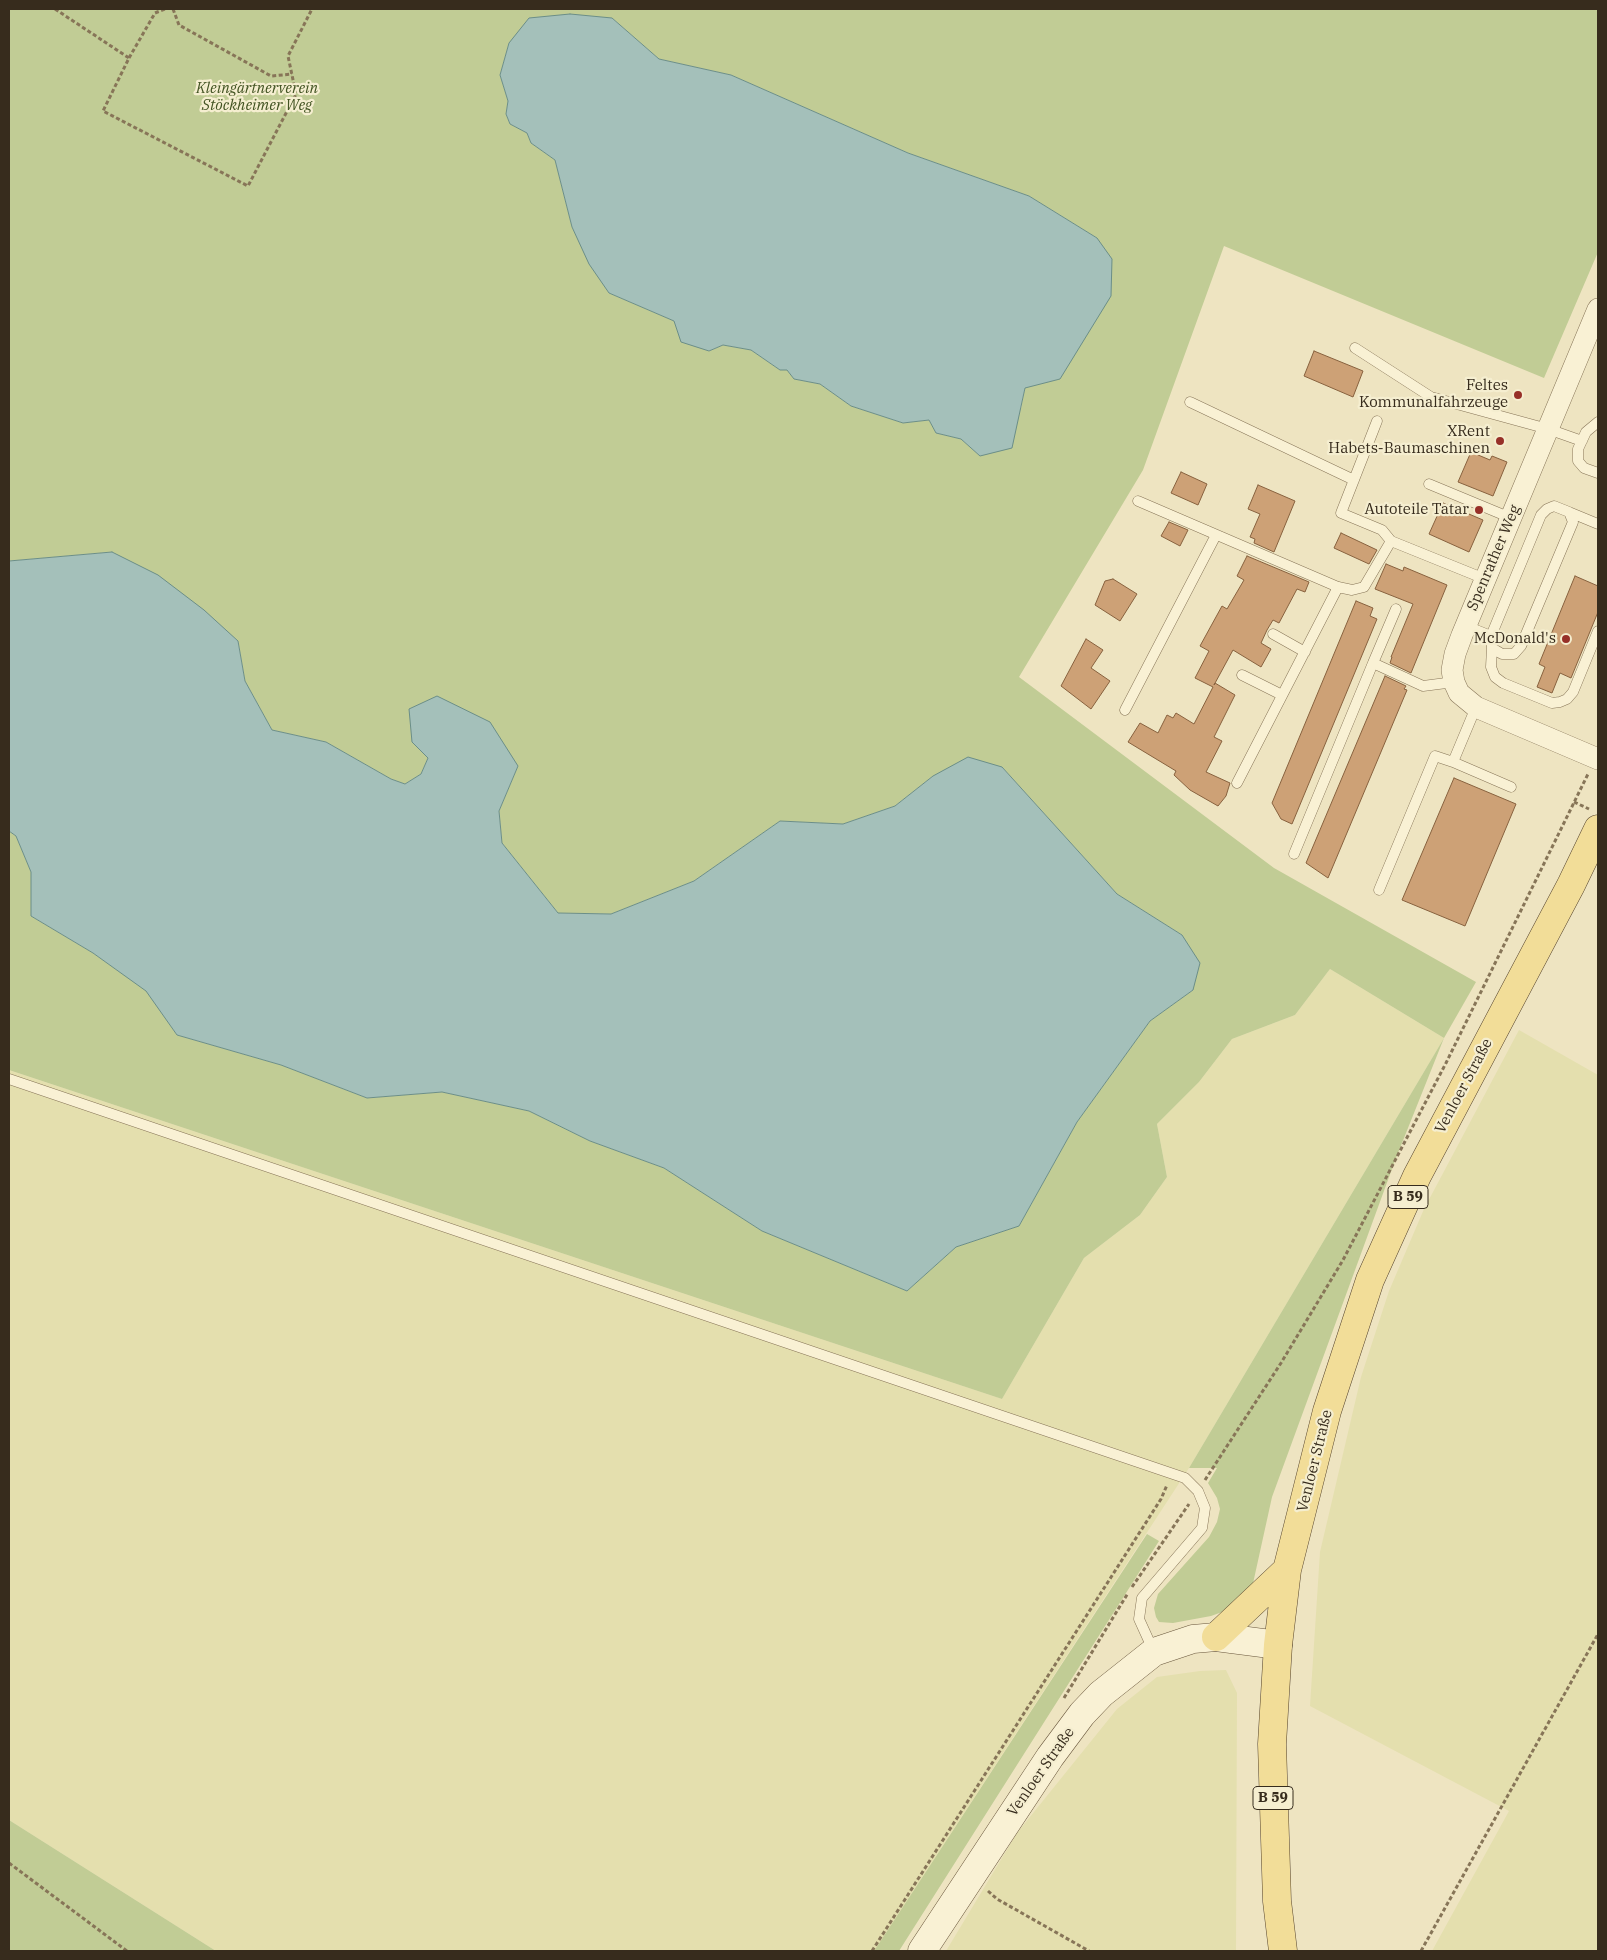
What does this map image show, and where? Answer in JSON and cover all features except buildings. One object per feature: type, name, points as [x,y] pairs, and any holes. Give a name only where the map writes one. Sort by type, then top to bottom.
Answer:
[{"type":"main road","name":"Venloer Straße","points":[[922,1951],[1050,1757],[1082,1714],[1101,1694],[1154,1652],[1194,1640],[1216,1637],[1278,1644],[1288,1570],[1327,1411],[1370,1280],[1417,1176],[1571,885],[1594,819]]},
{"type":"main road","points":[[1216,1637],[1288,1570]]},
{"type":"main road","name":"B 59","points":[[1278,1644],[1272,1744],[1276,1901],[1283,1951]]},
{"type":"street","name":"Spenrather Weg","points":[[1454,682],[1452,670],[1455,654],[1598,310]]},
{"type":"street","points":[[1454,682],[1459,693],[1476,707],[1597,758]]},
{"type":"lane","points":[[1355,348],[1431,396],[1548,429],[1582,441]]},
{"type":"lane","points":[[1190,402],[1354,480]]},
{"type":"lane","points":[[1377,421],[1341,513],[1382,530],[1391,541],[1485,580]]},
{"type":"lane","points":[[1598,422],[1586,432],[1578,449],[1578,461],[1584,468],[1598,473]]},
{"type":"lane","points":[[1429,484],[1511,518]]},
{"type":"lane","points":[[1138,501],[1338,588],[1352,590],[1364,587],[1391,541]]},
{"type":"lane","points":[[1598,524],[1554,506],[1547,509],[1541,515],[1491,636],[1491,667],[1495,677],[1503,683],[1552,702],[1560,702],[1567,699],[1572,692],[1598,631]]},
{"type":"lane","points":[[1492,648],[1502,654],[1514,654],[1521,646],[1573,522],[1569,512]]},
{"type":"lane","points":[[1125,710],[1216,535]]},
{"type":"lane","points":[[1236,783],[1338,588]]},
{"type":"lane","points":[[1294,854],[1396,609]]},
{"type":"lane","points":[[1466,626],[1491,636]]},
{"type":"lane","points":[[1273,634],[1305,652]]},
{"type":"lane","points":[[1373,664],[1423,686],[1454,682]]},
{"type":"lane","points":[[1242,675],[1282,695]]},
{"type":"lane","points":[[1453,762],[1476,707]]},
{"type":"lane","points":[[1379,890],[1435,756],[1511,786]]},
{"type":"lane","points":[[9,1079],[1185,1478],[1198,1491],[1204,1508],[1202,1528],[1142,1598],[1139,1619],[1154,1652]]},
{"type":"path","points":[[55,9],[129,58]]},
{"type":"path","points":[[165,9],[155,13],[129,58],[103,111],[248,186],[296,94],[288,56],[312,9]]},
{"type":"path","points":[[172,9],[179,25],[271,76],[292,74]]},
{"type":"path","points":[[1076,1680],[1134,1584],[1198,1491],[1280,1364],[1343,1260],[1446,1063],[1597,758]]},
{"type":"path","points":[[1574,802],[1594,819]]},
{"type":"path","points":[[872,1951],[1161,1500],[1172,1473]]},
{"type":"path","points":[[1421,1951],[1598,1634]]},
{"type":"path","points":[[9,1864],[127,1951]]},
{"type":"path","points":[[971,1875],[997,1899],[1089,1951]]},
{"type":"shaded area","points":[[1330,969],[1444,1038],[1189,1468],[874,1951],[216,1951],[9,1820],[9,1070],[1002,1399],[1084,1258],[1140,1215],[1167,1177],[1157,1124],[1199,1082],[1232,1039],[1295,1015]]},
{"type":"shaded area","points":[[1519,1030],[1598,1075],[1598,1951],[1432,1951],[1509,1811],[1310,1706],[1320,1552],[1361,1377],[1389,1291],[1424,1209]]},
{"type":"shaded area","points":[[1226,1670],[1237,1693],[1236,1951],[946,1951],[1017,1833],[1117,1709],[1157,1677],[1200,1671]]},
{"type":"green space","name":"Kleingärtnerverein Stöckheimer Weg","points":[[9,9],[1598,9],[1598,252],[1544,378],[1224,246],[1143,470],[1019,677],[1274,868],[1476,982],[1444,1038],[1330,969],[1295,1015],[1232,1039],[1199,1082],[1157,1124],[1167,1177],[1140,1215],[1084,1258],[1002,1399],[9,1070],[9,831],[16,836],[31,872],[31,916],[93,953],[147,991],[177,1035],[281,1065],[367,1098],[442,1092],[529,1111],[590,1141],[664,1168],[762,1231],[907,1291],[956,1247],[1019,1226],[1077,1122],[1150,1021],[1193,990],[1182,935],[1117,894],[1002,767],[933,776],[895,806],[843,824],[780,821],[694,881],[611,914],[558,913],[502,843],[499,811],[518,766],[412,742],[428,758],[421,774],[405,784],[391,779],[326,742],[272,730],[245,681],[238,641],[112,552],[9,561]],"holes":[[[612,18],[659,59],[731,75],[908,153],[1029,196],[1097,238],[1060,379],[1025,387],[1021,408],[980,456],[961,439],[936,433],[929,420],[903,423],[851,406],[820,384],[794,379],[787,369],[780,370],[751,350],[723,345],[709,351],[674,321],[609,293],[572,227],[555,160],[531,143],[527,133],[510,124],[506,114],[508,101],[500,75],[509,43]]]},
{"type":"green space","points":[[1444,1038],[1396,1158],[1272,1497],[1252,1588],[1225,1611],[1211,1616],[1173,1623],[1159,1622],[1154,1608],[1158,1594],[1209,1537],[1217,1522],[1220,1509],[1217,1498],[1208,1483],[1217,1468],[1189,1468]]},
{"type":"green space","points":[[1147,1534],[1159,1541],[899,1951],[874,1951]]},
{"type":"green space","points":[[9,1820],[216,1951],[9,1951]]},
{"type":"water","points":[[570,14],[612,18],[659,59],[731,75],[908,153],[1029,196],[1097,238],[1112,259],[1111,296],[1060,379],[1025,388],[1012,448],[980,456],[961,439],[936,433],[929,420],[903,423],[851,406],[820,384],[794,379],[787,370],[780,370],[751,350],[723,345],[709,351],[681,342],[674,321],[609,293],[589,264],[572,227],[555,160],[531,143],[527,133],[510,124],[506,114],[508,101],[500,75],[509,43],[529,18]]},
{"type":"water","points":[[112,552],[158,575],[204,610],[238,641],[245,681],[272,730],[326,742],[391,779],[405,784],[421,774],[428,758],[412,742],[409,709],[437,696],[490,722],[518,766],[499,811],[502,843],[558,913],[611,914],[694,881],[780,821],[843,824],[895,806],[933,776],[968,757],[1002,767],[1117,894],[1182,935],[1200,963],[1193,990],[1150,1021],[1077,1122],[1019,1226],[956,1247],[907,1291],[762,1231],[664,1168],[590,1141],[529,1111],[442,1092],[367,1098],[281,1065],[177,1035],[146,991],[93,953],[31,916],[31,872],[16,836],[9,831],[9,561]]},
{"type":"place","name":"Feltes Kommunalfahrzeuge","points":[[1518,395]]},
{"type":"place","name":"XRent Habets-Baumaschinen","points":[[1500,441]]},
{"type":"place","name":"Autoteile Tatar","points":[[1479,510]]},
{"type":"place","name":"McDonald's","points":[[1566,639]]}]
